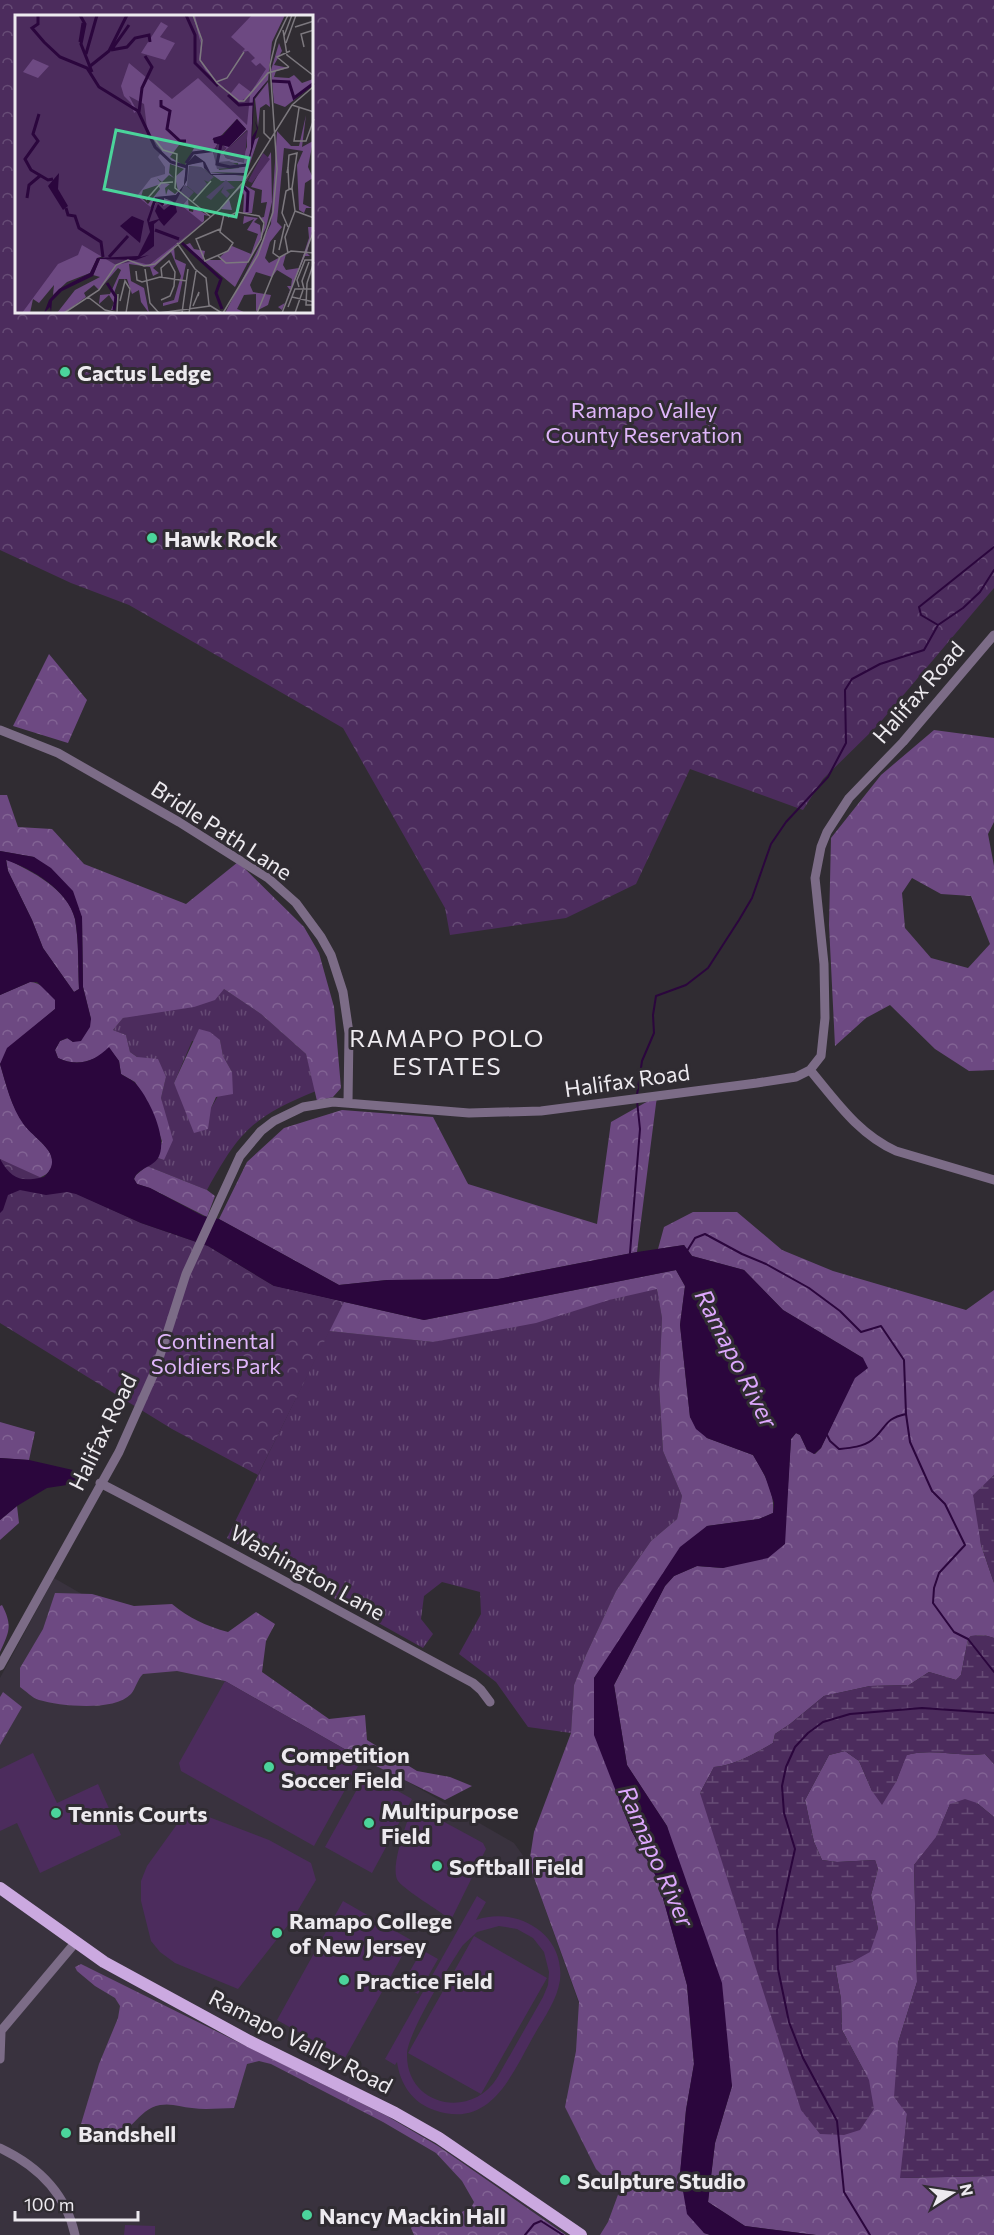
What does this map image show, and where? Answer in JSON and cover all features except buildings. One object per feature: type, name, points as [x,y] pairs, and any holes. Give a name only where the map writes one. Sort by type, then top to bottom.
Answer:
[{"type":"main road","name":"Ramapo Valley Road","points":[[0,1888],[104,1962],[249,2041],[395,2113],[473,2160],[581,2235]]},
{"type":"street","name":"Halifax Road","points":[[0,1666],[120,1452],[155,1371],[186,1274],[213,1212],[240,1156],[261,1131],[303,1107],[325,1102],[348,1102],[433,1111],[505,1113],[578,1107],[796,1077],[810,1070],[821,1056],[824,1037],[826,991],[816,878],[821,847],[827,832],[849,798],[903,742],[994,635]]},
{"type":"street","name":"Bridle Path Lane","points":[[0,730],[58,753],[179,822],[268,878],[296,903],[321,937],[331,956],[344,992],[349,1033],[348,1102]]},
{"type":"street","points":[[810,1070],[857,1126],[882,1145],[994,1180]]},
{"type":"street","name":"Washington Lane","points":[[100,1484],[198,1534],[474,1683],[490,1702]]},
{"type":"street","points":[[0,2059],[0,2032],[75,1943]]},
{"type":"street","points":[[0,2148],[24,2160],[49,2182],[69,2213],[75,2235]]},
{"type":"shaded area","name":"Ramapo College of New Jersey","points":[[54,1578],[514,1843],[529,1864],[646,2191],[627,2235],[0,2235],[0,1678]]},
{"type":"green space","name":"Ramapo Valley County Reservation","points":[[0,0],[994,0],[994,588],[878,725],[823,779],[803,810],[690,769],[636,884],[566,918],[450,935],[445,908],[343,728],[129,605],[71,583],[0,550]]},
{"type":"green space","points":[[49,654],[87,700],[68,743],[13,726]]},
{"type":"green space","points":[[934,730],[994,738],[994,822],[988,834],[994,866],[994,1070],[969,1071],[935,1049],[890,1005],[866,1018],[835,1046],[829,925],[831,838],[881,775]],"holes":[[[912,878],[941,894],[971,896],[990,944],[968,968],[931,958],[905,928],[902,893]]]},
{"type":"green space","points":[[0,795],[7,795],[18,827],[52,829],[84,864],[186,904],[238,862],[304,927],[319,953],[334,1007],[341,1088],[333,1097],[317,1101],[306,1054],[261,1014],[224,989],[215,1000],[194,1007],[123,1018],[113,1030],[126,1035],[130,1052],[137,1057],[158,1059],[166,1077],[161,1098],[173,1140],[164,1160],[158,1158],[162,1141],[149,1105],[135,1082],[121,1074],[119,1061],[109,1048],[85,1062],[65,1061],[58,1058],[55,1050],[60,1041],[68,1038],[73,1042],[91,1019],[83,987],[82,917],[34,857],[0,851]]},
{"type":"green space","points":[[6,859],[47,882],[57,890],[71,908],[75,919],[78,954],[79,989],[74,992],[43,948],[8,871]]},
{"type":"green space","points":[[30,982],[38,984],[55,999],[55,1009],[22,1037],[0,1064],[0,995]]},
{"type":"green space","points":[[224,989],[261,1014],[306,1054],[316,1091],[277,1109],[250,1128],[229,1153],[207,1190],[147,1166],[158,1158],[164,1160],[165,1116],[161,1098],[166,1077],[130,1052],[126,1035],[113,1030],[123,1018]],"holes":[[[220,1040],[223,1056],[232,1072],[211,1108],[180,1095],[174,1083],[192,1041]]]},
{"type":"green space","points":[[199,1029],[210,1032],[220,1040],[223,1056],[232,1072],[233,1094],[216,1097],[211,1108],[208,1129],[194,1133],[174,1083]]},
{"type":"green space","points":[[0,1064],[9,1095],[19,1117],[51,1155],[51,1169],[37,1179],[32,1180],[0,1159]]},
{"type":"green space","points":[[657,1096],[637,1252],[498,1279],[387,1280],[339,1285],[219,1219],[247,1162],[284,1128],[342,1110],[433,1117],[468,1184],[597,1224],[611,1122]]},
{"type":"green space","name":"Continental Soldiers Park","points":[[0,1159],[141,1223],[208,1246],[274,1286],[344,1302],[258,1475],[172,1429],[0,1323]]},
{"type":"green space","points":[[147,1166],[207,1190],[215,1196],[207,1217],[150,1188],[137,1184],[134,1179],[136,1175]]},
{"type":"green space","points":[[693,1212],[737,1212],[782,1250],[833,1271],[966,1310],[994,1290],[994,1475],[987,1483],[979,1526],[981,1545],[994,1583],[994,1638],[984,1635],[971,1636],[968,1639],[961,1675],[956,1680],[929,1672],[909,1685],[870,1686],[824,1696],[775,1734],[773,1743],[752,1755],[714,1767],[700,1793],[869,2080],[842,2030],[841,1999],[835,1965],[852,1962],[878,1929],[871,1895],[878,1869],[875,1860],[837,1862],[822,1860],[814,1842],[805,1800],[829,1755],[845,1751],[859,1761],[872,1791],[896,1782],[906,1755],[926,1752],[985,1754],[994,1764],[994,1817],[977,1803],[950,1804],[936,1838],[914,1865],[917,1982],[898,2043],[907,2114],[901,2178],[994,2176],[994,2235],[816,2235],[745,2226],[708,2202],[715,2143],[732,2086],[667,1826],[627,1765],[614,1685],[665,1586],[674,1576],[697,1566],[723,1568],[784,1544],[791,1439],[796,1433],[800,1435],[807,1450],[815,1454],[821,1448],[863,1358],[783,1310],[744,1270],[692,1256],[684,1245],[658,1249],[664,1227]]},
{"type":"green space","points":[[676,1270],[685,1286],[680,1325],[690,1417],[707,1438],[753,1455],[770,1490],[773,1513],[759,1519],[707,1526],[594,1678],[631,1830],[658,1880],[687,1985],[694,2064],[686,2110],[680,2174],[704,2233],[710,2235],[600,2235],[608,2222],[619,2192],[596,2169],[565,2107],[576,2051],[579,2002],[529,1864],[534,1832],[571,1733],[574,1685],[586,1655],[616,1591],[651,1541],[677,1519],[682,1496],[663,1451],[659,1385],[662,1318],[657,1289],[609,1300],[536,1323],[433,1342],[329,1331],[239,1314],[274,1286],[424,1320]]},
{"type":"green space","points":[[657,1288],[662,1318],[659,1385],[663,1451],[682,1496],[677,1519],[651,1541],[616,1591],[586,1655],[574,1685],[571,1733],[528,1727],[496,1682],[459,1654],[481,1614],[480,1592],[442,1582],[424,1596],[421,1619],[433,1634],[423,1648],[227,1538],[329,1331],[433,1342]]},
{"type":"green space","points":[[0,1422],[35,1432],[29,1460],[0,1458]]},
{"type":"green space","points":[[994,1475],[994,1583],[981,1545],[973,1495]]},
{"type":"green space","points":[[17,1506],[19,1523],[0,1540],[0,1520]]},
{"type":"green space","points":[[55,1593],[92,1594],[134,1606],[172,1604],[198,1621],[228,1632],[256,1612],[275,1624],[266,1641],[262,1672],[329,1719],[365,1715],[367,1740],[417,1771],[450,1777],[472,1786],[445,1800],[362,1759],[225,1681],[177,1671],[143,1674],[131,1694],[123,1700],[112,1703],[86,1706],[36,1699],[20,1687],[20,1668],[43,1629]]},
{"type":"green space","points":[[2,1605],[9,1624],[0,1652],[0,1606]]},
{"type":"green space","points":[[984,1635],[994,1638],[994,1764],[985,1754],[926,1752],[907,1755],[896,1782],[882,1805],[872,1791],[859,1761],[845,1751],[829,1755],[805,1800],[814,1842],[822,1860],[837,1862],[875,1860],[878,1869],[871,1895],[878,1929],[870,1952],[852,1962],[835,1966],[841,1999],[842,2030],[869,2080],[874,2109],[860,2130],[844,2135],[820,2134],[801,2110],[700,1793],[714,1767],[752,1755],[773,1743],[775,1734],[824,1696],[870,1686],[909,1685],[929,1672],[956,1680],[961,1675],[968,1639],[971,1636]]},
{"type":"green space","name":"Competition Soccer Field","points":[[225,1681],[362,1759],[314,1846],[181,1771],[179,1763]]},
{"type":"green space","points":[[3,1692],[22,1707],[0,1745],[0,1697]]},
{"type":"green space","name":"Tennis Courts","points":[[33,1753],[57,1803],[98,1784],[121,1835],[40,1873],[17,1823],[0,1831],[0,1769]]},
{"type":"green space","name":"Multipurpose Field","points":[[366,1773],[412,1799],[372,1873],[325,1847]]},
{"type":"green space","points":[[965,1799],[977,1803],[994,1817],[994,2176],[900,2178],[907,2114],[894,2097],[898,2043],[917,1982],[914,1865],[936,1837],[950,1804]]},
{"type":"green space","name":"Softball Field","points":[[413,1805],[483,1843],[486,1849],[451,1920],[402,1885],[396,1875],[397,1855]]},
{"type":"green space","points":[[188,1809],[269,1840],[311,1863],[316,1880],[292,1920],[238,1989],[175,1963],[160,1952],[151,1941],[141,1901],[141,1881],[147,1866]]},
{"type":"green space","points":[[477,1896],[486,1902],[476,1920],[507,1917],[521,1920],[535,1927],[555,1949],[560,1980],[556,1995],[507,2083],[484,2106],[470,2113],[453,2114],[427,2107],[414,2098],[404,2085],[397,2062],[395,2065],[385,2059]],"holes":[[[499,1926],[517,1929],[533,1938],[544,1952],[549,1972],[548,1985],[543,1997],[497,2078],[486,2091],[472,2099],[457,2103],[428,2096],[417,2086],[410,2072],[407,2054],[414,2031],[430,1999],[463,1945],[477,1932]]]},
{"type":"green space","name":"Practice Field","points":[[343,1901],[411,1940],[345,2058],[277,2020]]},
{"type":"green space","points":[[474,1936],[547,1978],[481,2094],[408,2053]]},
{"type":"green space","points":[[422,1950],[438,1959],[418,1994],[402,1985]]},
{"type":"green space","points":[[81,1964],[387,2116],[438,2146],[566,2235],[414,2235],[411,2228],[424,2211],[440,2225],[472,2206],[474,2202],[462,2181],[436,2153],[383,2122],[271,2064],[259,2061],[247,2064],[234,2108],[202,2109],[160,2105],[144,2113],[117,2136],[108,2139],[92,2136],[81,2124],[99,2064],[118,2018],[120,2006],[115,1998],[95,1986],[77,1971],[75,1967]]},
{"type":"green space","points":[[125,2225],[155,2226],[155,2235],[124,2235]]},
{"type":"water","name":"Ramapo River","points":[[0,851],[34,857],[51,868],[73,891],[82,917],[83,987],[91,1019],[90,1027],[81,1041],[73,1042],[67,1038],[60,1041],[55,1050],[58,1058],[65,1061],[85,1062],[98,1056],[109,1047],[119,1061],[121,1074],[141,1090],[156,1120],[161,1150],[153,1164],[136,1175],[134,1179],[137,1184],[150,1188],[203,1216],[219,1219],[339,1285],[387,1280],[498,1279],[684,1245],[692,1256],[744,1270],[783,1310],[863,1358],[868,1368],[855,1378],[821,1448],[814,1454],[807,1450],[800,1435],[796,1433],[791,1439],[785,1544],[768,1558],[723,1568],[697,1566],[674,1576],[665,1586],[614,1685],[627,1765],[667,1826],[722,1983],[732,2086],[715,2143],[708,2202],[745,2226],[816,2235],[710,2235],[704,2233],[687,2214],[680,2174],[686,2110],[694,2064],[687,1985],[658,1880],[631,1830],[594,1735],[594,1678],[680,1547],[707,1526],[759,1519],[773,1513],[774,1503],[765,1476],[753,1455],[707,1438],[696,1429],[690,1417],[680,1325],[685,1286],[676,1270],[424,1320],[274,1286],[208,1246],[141,1223],[76,1194],[67,1192],[46,1195],[20,1190],[8,1195],[0,1213],[0,1159],[13,1175],[23,1179],[44,1177],[52,1165],[50,1152],[24,1125],[16,1111],[0,1064],[7,1048],[55,1009],[55,1000],[37,982],[30,982],[0,995]],"holes":[[[6,860],[47,882],[57,890],[71,908],[75,919],[78,954],[79,989],[74,992],[43,948],[8,871]]]},
{"type":"water","points":[[0,1458],[29,1460],[86,1473],[80,1483],[47,1488],[17,1506],[0,1520]]},
{"type":"waterway","points":[[938,625],[921,615],[919,607],[994,547]]},
{"type":"waterway","points":[[637,1095],[642,1061],[654,1033],[653,1015],[656,996],[686,985],[708,968],[752,898],[771,844],[786,822],[828,777],[846,743],[845,690],[852,679],[880,664],[924,650],[938,625],[963,608],[980,592],[994,570]]},
{"type":"waterway","points":[[630,1253],[640,1129],[637,1101]]},
{"type":"waterway","points":[[687,1251],[695,1238],[705,1234],[809,1288],[840,1311],[861,1332],[881,1326],[904,1360],[906,1414],[910,1442],[932,1491],[945,1504],[965,1545],[939,1573],[934,1588],[933,1603],[954,1632],[968,1639],[994,1672]]},
{"type":"waterway","points":[[827,1435],[839,1449],[861,1446],[872,1440],[893,1418],[906,1414]]},
{"type":"waterway","points":[[870,2235],[844,2192],[837,2121],[803,2058],[789,2022],[778,1969],[777,1930],[795,1849],[784,1813],[782,1786],[786,1767],[795,1747],[808,1733],[823,1722],[850,1714],[922,1708],[994,1713]]},
{"type":"waterway","points":[[525,2235],[534,2224],[541,2221],[563,2235]]},
{"type":"place","name":"Cactus Ledge","points":[[65,372]]},
{"type":"place","name":"Hawk Rock","points":[[152,538]]},
{"type":"place","name":"Competition Soccer Field","points":[[269,1767]]},
{"type":"place","name":"Tennis Courts","points":[[56,1813]]},
{"type":"place","name":"Multipurpose Field","points":[[369,1823]]},
{"type":"place","name":"Softball Field","points":[[437,1866]]},
{"type":"place","name":"Ramapo College of New Jersey","points":[[277,1933]]},
{"type":"place","name":"Practice Field","points":[[344,1980]]},
{"type":"place","name":"Bandshell","points":[[66,2133]]},
{"type":"place","name":"Sculpture Studio","points":[[565,2180]]},
{"type":"place","name":"Nancy Mackin Hall","points":[[307,2215]]},
{"type":"district","name":"RAMAPO POLO ESTATES","points":[[447,1051]]}]
